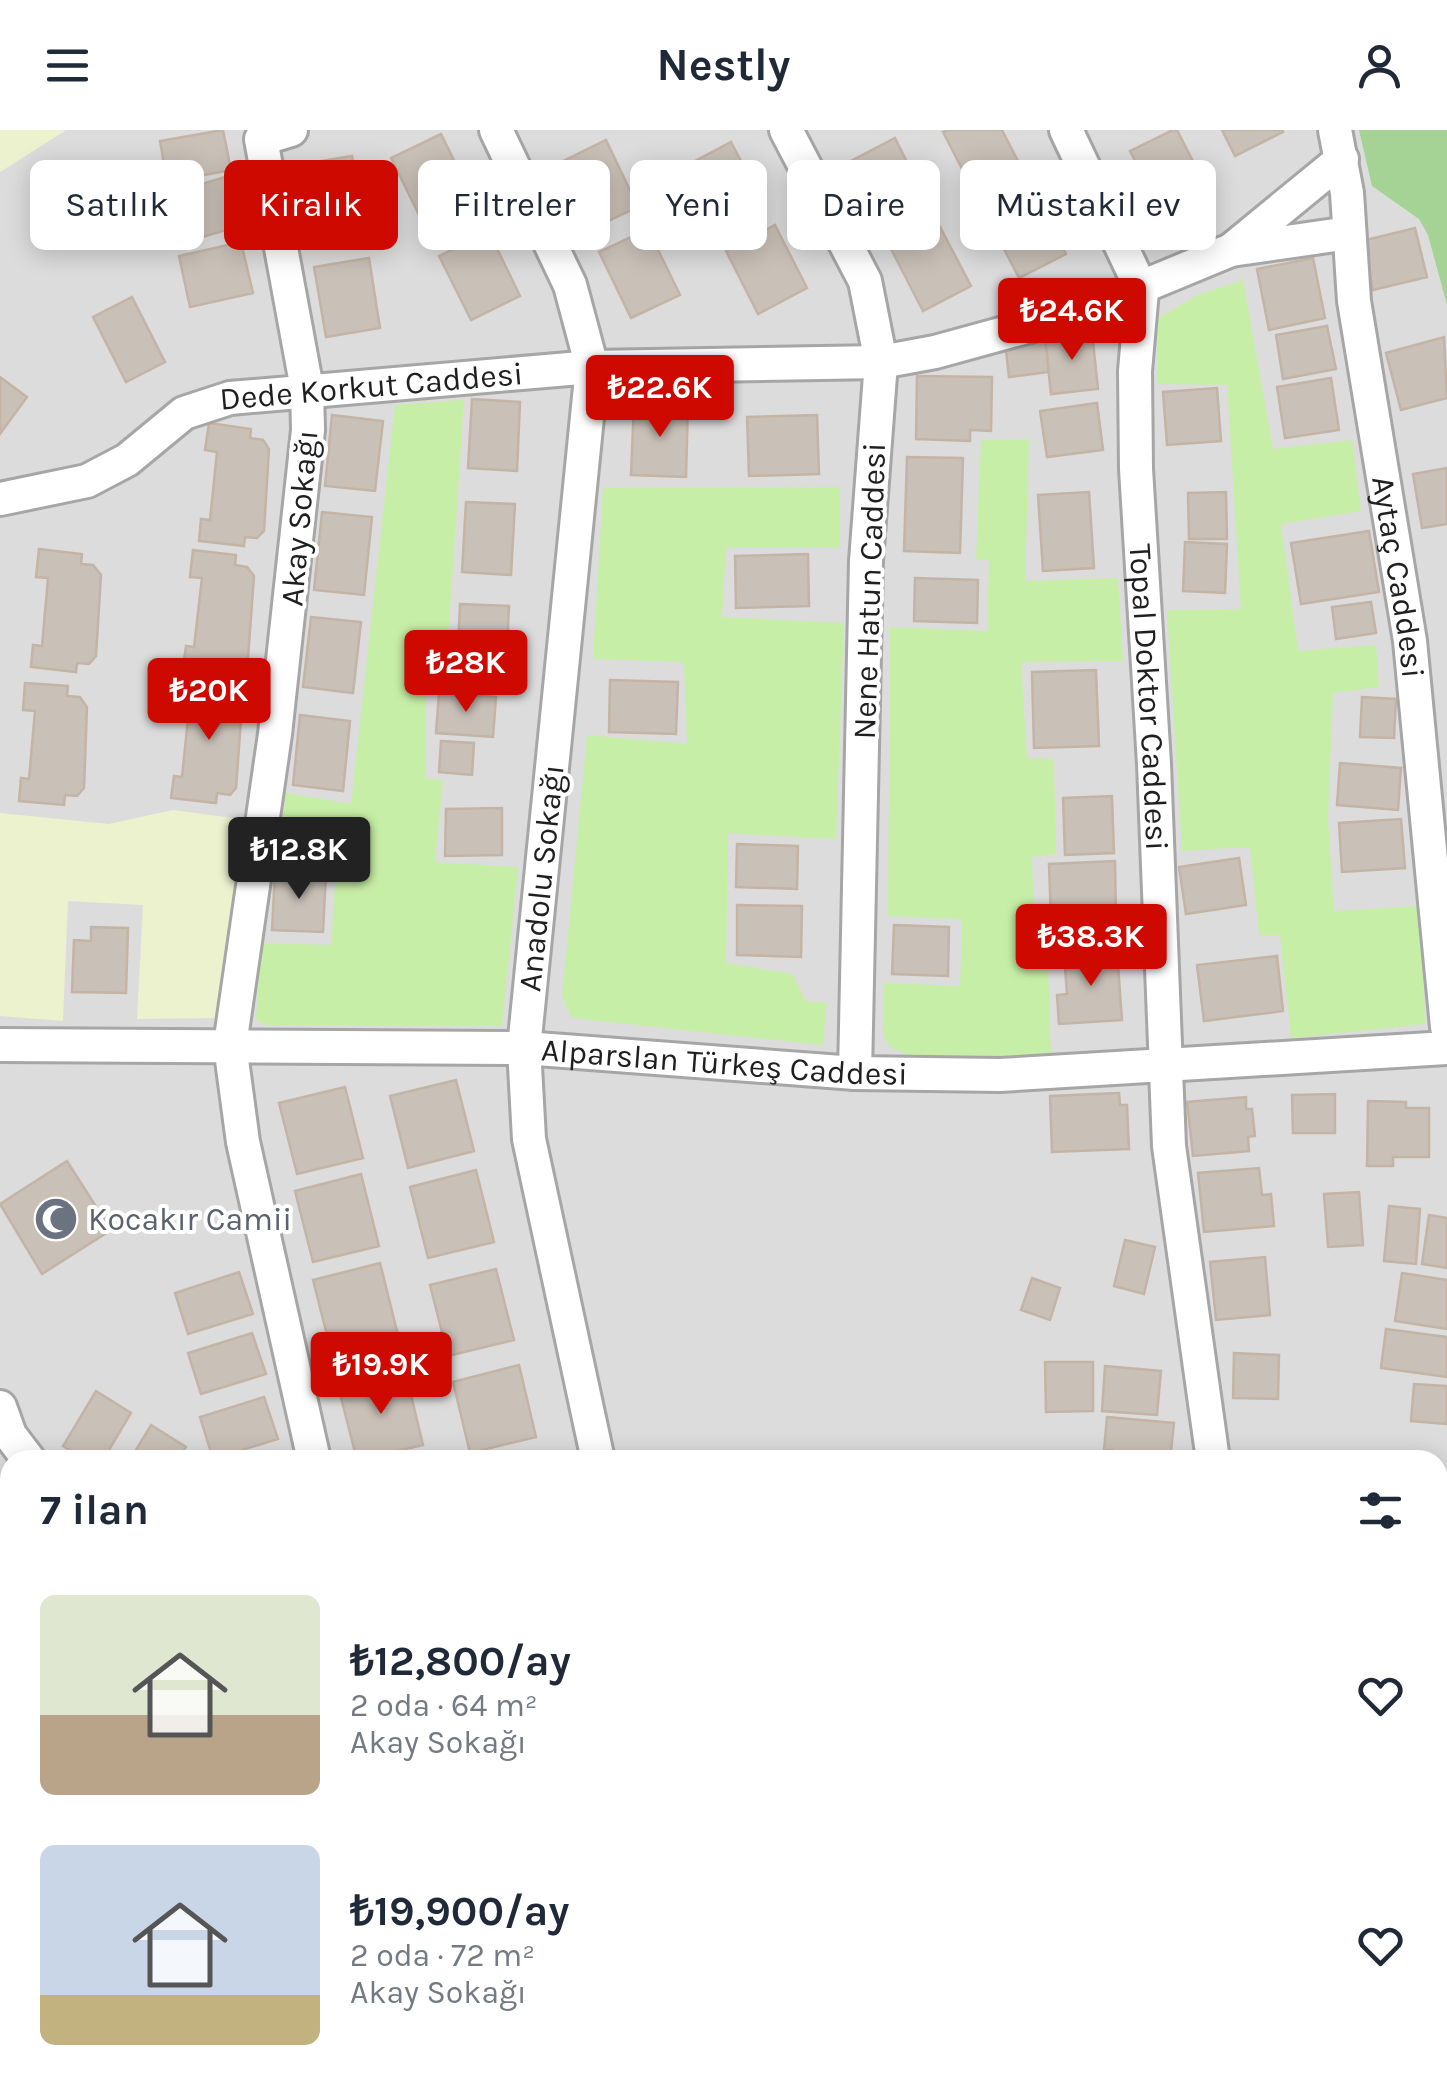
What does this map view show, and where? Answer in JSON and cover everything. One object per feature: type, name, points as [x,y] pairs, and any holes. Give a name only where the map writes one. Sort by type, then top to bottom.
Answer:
[{"type":"street","name":"Akay Sokağı","points":[[291,130],[261,140],[307,389],[308,430],[297,562],[230,1046],[243,1142],[312,1450]]},
{"type":"street","name":"Anadolu Sokağı","points":[[496,130],[570,285],[592,366],[524,1048],[530,1139],[596,1450]]},
{"type":"street","name":"Nene Hatun Caddesi","points":[[786,130],[865,281],[881,362],[866,561],[855,1072]]},
{"type":"street","name":"Topal Doktor Caddesi","points":[[1066,130],[1142,290],[1135,386],[1136,487],[1154,764],[1164,1066],[1177,1218],[1212,1450]]},
{"type":"street","name":"Dede Korkut Caddesi","points":[[1231,250],[1339,144]]},
{"type":"street","name":"Aytaç Caddesi","points":[[1339,144],[1354,301],[1410,640],[1447,1027]]},
{"type":"street","name":"Dede Korkut Caddesi","points":[[0,499],[55,491],[97,476],[127,460],[184,412],[230,398],[592,366],[881,362],[982,340],[1142,290],[1231,250],[1350,233]]},
{"type":"street","name":"Alparslan Türkeş Caddesi","points":[[0,1045],[524,1048],[855,1072],[1000,1075],[1447,1048]]},
{"type":"street","points":[[0,1406],[10,1435],[21,1450]]},
{"type":"shaded area","points":[[66,130],[1447,130],[1447,1450],[0,1450],[0,172]]},
{"type":"green space","points":[[0,130],[66,130],[0,172]]},
{"type":"green space","points":[[1359,130],[1447,130],[1447,305],[1428,235],[1419,219],[1372,186]]},
{"type":"green space","points":[[1243,280],[1273,449],[1352,440],[1361,511],[1281,524],[1298,651],[1376,645],[1379,687],[1333,693],[1328,819],[1334,911],[1421,906],[1425,1024],[1291,1038],[1280,935],[1259,935],[1250,847],[1182,851],[1167,610],[1241,609],[1227,385],[1158,384],[1156,319],[1200,294]]},
{"type":"green space","points":[[464,400],[445,687],[426,686],[425,778],[443,781],[435,862],[518,867],[502,1026],[264,1025],[256,1019],[261,943],[331,945],[336,869],[279,862],[286,793],[351,804],[395,405]]},
{"type":"green space","points":[[1029,439],[1025,581],[1118,578],[1123,661],[1021,662],[1027,758],[1054,759],[1056,854],[1032,857],[1034,928],[1047,929],[1051,1056],[915,1058],[889,1047],[883,1034],[884,983],[960,986],[962,919],[888,916],[890,627],[987,631],[989,560],[976,559],[981,440]]},
{"type":"green space","points":[[840,487],[840,548],[726,548],[722,617],[844,623],[836,839],[728,833],[726,963],[793,974],[805,1001],[827,1003],[823,1045],[572,1018],[562,997],[587,735],[687,744],[684,662],[593,659],[603,488]]},
{"type":"green space","points":[[173,810],[247,820],[218,1018],[137,1019],[143,905],[68,901],[63,1021],[0,1016],[0,813],[109,824]]},
{"type":"building","points":[[223,130],[229,160],[224,160],[224,171],[204,175],[204,160],[163,160],[160,141]]},
{"type":"building","points":[[1002,130],[1017,160],[960,160],[960,165],[943,132]]},
{"type":"building","points":[[1177,130],[1192,160],[1135,160],[1130,151]]},
{"type":"building","points":[[1222,130],[1282,130],[1283,132],[1235,156]]},
{"type":"building","points":[[441,134],[454,160],[418,160],[418,213],[398,172],[398,160],[391,158]]},
{"type":"building","points":[[895,138],[906,160],[853,160]]},
{"type":"building","points":[[606,140],[630,190],[630,211],[610,220],[610,160],[565,160]]},
{"type":"building","points":[[731,142],[740,160],[697,160]]},
{"type":"building","points":[[224,177],[224,231],[204,237],[204,183]]},
{"type":"building","points":[[775,225],[807,288],[758,314],[726,251],[767,250],[767,229]]},
{"type":"building","points":[[940,227],[971,286],[923,311],[892,250],[940,250]]},
{"type":"building","points":[[1415,228],[1427,277],[1373,290],[1362,241]]},
{"type":"building","points":[[630,237],[630,250],[658,250],[680,295],[631,318],[599,252]]},
{"type":"building","points":[[224,246],[224,250],[243,250],[253,293],[190,307],[179,256]]},
{"type":"building","points":[[452,250],[498,250],[520,296],[471,320],[439,256]]},
{"type":"building","points":[[1005,250],[1064,250],[1066,254],[1019,278]]},
{"type":"building","points":[[369,258],[380,328],[326,337],[314,267]]},
{"type":"building","points":[[1313,258],[1325,318],[1269,330],[1257,269]]},
{"type":"building","points":[[132,297],[165,362],[126,382],[93,317]]},
{"type":"building","points":[[1327,326],[1336,369],[1283,379],[1276,335]]},
{"type":"building","points":[[1092,332],[1098,389],[1051,394],[1045,338]]},
{"type":"building","points":[[1444,337],[1447,398],[1401,410],[1386,353]]},
{"type":"building","points":[[1045,338],[1049,372],[1009,377],[1005,342]]},
{"type":"building","points":[[917,376],[992,377],[991,431],[970,430],[970,441],[916,439]]},
{"type":"building","points":[[0,377],[27,397],[0,434]]},
{"type":"building","points":[[1331,378],[1339,430],[1285,438],[1277,387]]},
{"type":"building","points":[[1217,388],[1221,441],[1167,445],[1163,392]]},
{"type":"building","points":[[472,399],[520,402],[517,471],[468,468]]},
{"type":"building","points":[[634,403],[688,404],[686,477],[631,475]]},
{"type":"building","points":[[1097,403],[1103,450],[1047,457],[1040,411]]},
{"type":"building","points":[[332,415],[383,421],[375,491],[325,486]]},
{"type":"building","points":[[817,415],[819,474],[749,476],[747,417]]},
{"type":"building","points":[[209,423],[251,429],[250,438],[263,440],[269,449],[264,531],[257,538],[245,537],[244,546],[199,541],[201,519],[210,520],[217,452],[205,450]]},
{"type":"building","points":[[907,457],[963,458],[960,553],[904,551]]},
{"type":"building","points":[[1447,468],[1447,524],[1422,528],[1413,474]]},
{"type":"building","points":[[1089,492],[1094,568],[1043,571],[1038,495]]},
{"type":"building","points":[[1226,492],[1227,539],[1189,539],[1188,493]]},
{"type":"building","points":[[466,502],[515,504],[511,575],[462,572]]},
{"type":"building","points":[[322,512],[372,517],[364,595],[314,590]]},
{"type":"building","points":[[1369,531],[1379,592],[1301,604],[1291,543]]},
{"type":"building","points":[[1185,542],[1227,544],[1225,593],[1183,591]]},
{"type":"building","points":[[39,549],[82,554],[81,564],[93,565],[101,575],[96,656],[89,664],[77,663],[76,672],[31,667],[33,645],[42,646],[48,578],[36,577]]},
{"type":"building","points":[[193,550],[236,555],[235,565],[247,567],[254,576],[248,658],[241,665],[229,664],[228,673],[183,668],[186,646],[194,647],[202,578],[190,577]]},
{"type":"building","points":[[808,554],[809,606],[736,608],[735,556]]},
{"type":"building","points":[[915,578],[978,580],[977,623],[914,621]]},
{"type":"building","points":[[1371,602],[1376,633],[1336,639],[1332,607]]},
{"type":"building","points":[[460,604],[509,606],[506,672],[457,669]]},
{"type":"building","points":[[311,617],[361,622],[353,693],[303,687]]},
{"type":"building","points":[[1096,670],[1099,746],[1034,748],[1032,672]]},
{"type":"building","points":[[180,680],[223,685],[223,695],[235,697],[242,706],[236,788],[230,795],[217,793],[216,803],[171,798],[174,776],[182,777],[189,709],[178,707]]},
{"type":"building","points":[[610,680],[678,682],[676,734],[609,732]]},
{"type":"building","points":[[25,683],[68,686],[67,696],[80,697],[87,707],[84,788],[77,796],[65,795],[64,805],[19,801],[21,778],[29,779],[35,711],[23,710]]},
{"type":"building","points":[[439,693],[496,697],[493,737],[436,733]]},
{"type":"building","points":[[1362,697],[1396,699],[1394,738],[1360,737]]},
{"type":"building","points":[[300,715],[350,721],[343,791],[293,785]]},
{"type":"building","points":[[441,741],[474,743],[472,775],[439,772]]},
{"type":"building","points":[[1340,763],[1401,768],[1398,810],[1337,805]]},
{"type":"building","points":[[1112,796],[1114,853],[1065,855],[1063,798]]},
{"type":"building","points":[[502,808],[502,855],[445,856],[446,809]]},
{"type":"building","points":[[1401,819],[1405,868],[1342,872],[1339,823]]},
{"type":"building","points":[[737,844],[798,846],[797,889],[736,887]]},
{"type":"building","points":[[1239,858],[1246,905],[1186,914],[1179,867]]},
{"type":"building","points":[[1115,861],[1116,918],[1051,920],[1049,864]]},
{"type":"building","points":[[275,872],[326,874],[323,932],[272,930]]},
{"type":"building","points":[[737,905],[802,906],[801,957],[737,955]]},
{"type":"building","points":[[894,925],[949,927],[948,976],[892,974]]},
{"type":"building","points":[[91,927],[128,928],[126,993],[72,992],[74,940],[91,941]]},
{"type":"building","points":[[1117,951],[1122,1020],[1059,1024],[1057,995],[1067,994],[1064,955]]},
{"type":"building","points":[[1277,956],[1283,1011],[1204,1021],[1197,965]]},
{"type":"building","points":[[456,1080],[474,1151],[408,1168],[390,1096]]},
{"type":"building","points":[[345,1087],[363,1158],[297,1174],[279,1103]]},
{"type":"building","points":[[1119,1093],[1120,1105],[1127,1105],[1129,1149],[1052,1152],[1050,1096]]},
{"type":"building","points":[[1335,1094],[1335,1133],[1293,1133],[1292,1095]]},
{"type":"building","points":[[1246,1097],[1246,1109],[1252,1109],[1255,1136],[1248,1137],[1249,1151],[1193,1156],[1187,1102]]},
{"type":"building","points":[[1368,1101],[1406,1102],[1406,1108],[1429,1108],[1429,1157],[1393,1157],[1393,1166],[1367,1166]]},
{"type":"building","name":"Kocakır Camii","points":[[67,1161],[111,1230],[42,1274],[0,1204]]},
{"type":"building","points":[[1259,1168],[1262,1195],[1271,1194],[1274,1226],[1204,1232],[1198,1173]]},
{"type":"building","points":[[476,1170],[494,1242],[428,1258],[410,1187]]},
{"type":"building","points":[[361,1174],[379,1246],[313,1262],[295,1191]]},
{"type":"building","points":[[1359,1192],[1363,1245],[1328,1247],[1324,1194]]},
{"type":"building","points":[[1389,1206],[1420,1209],[1416,1264],[1384,1261]]},
{"type":"building","points":[[1429,1215],[1447,1218],[1447,1268],[1422,1264]]},
{"type":"building","points":[[1125,1240],[1155,1247],[1144,1294],[1114,1286]]},
{"type":"building","points":[[1265,1257],[1270,1315],[1216,1320],[1210,1262]]},
{"type":"building","points":[[380,1263],[398,1335],[331,1351],[313,1280]]},
{"type":"building","points":[[496,1269],[514,1340],[448,1356],[430,1285]]},
{"type":"building","points":[[239,1272],[253,1314],[188,1334],[175,1293]]},
{"type":"building","points":[[1402,1273],[1447,1280],[1447,1329],[1395,1321]]},
{"type":"building","points":[[1032,1278],[1060,1288],[1050,1320],[1021,1310]]},
{"type":"building","points":[[1386,1329],[1447,1337],[1447,1377],[1381,1368]]},
{"type":"building","points":[[252,1333],[266,1374],[201,1394],[188,1353]]},
{"type":"building","points":[[1234,1353],[1279,1355],[1278,1399],[1233,1398]]},
{"type":"building","points":[[1045,1362],[1093,1362],[1093,1411],[1046,1412]]},
{"type":"building","points":[[519,1365],[536,1437],[469,1450],[453,1382]]},
{"type":"building","points":[[1105,1366],[1161,1371],[1157,1415],[1102,1411]]},
{"type":"building","points":[[406,1374],[423,1445],[401,1450],[354,1450],[339,1390]]},
{"type":"building","points":[[1414,1384],[1447,1386],[1447,1424],[1411,1421]]},
{"type":"building","points":[[96,1391],[131,1413],[109,1450],[69,1450],[63,1446]]},
{"type":"building","points":[[264,1397],[278,1439],[242,1450],[210,1450],[200,1417]]},
{"type":"building","points":[[1107,1417],[1174,1423],[1171,1450],[1104,1450]]},
{"type":"building","points":[[151,1425],[186,1447],[184,1450],[136,1450]]},
{"type":"place","name":"Kocakır Camii","points":[[56,1219]]}]
